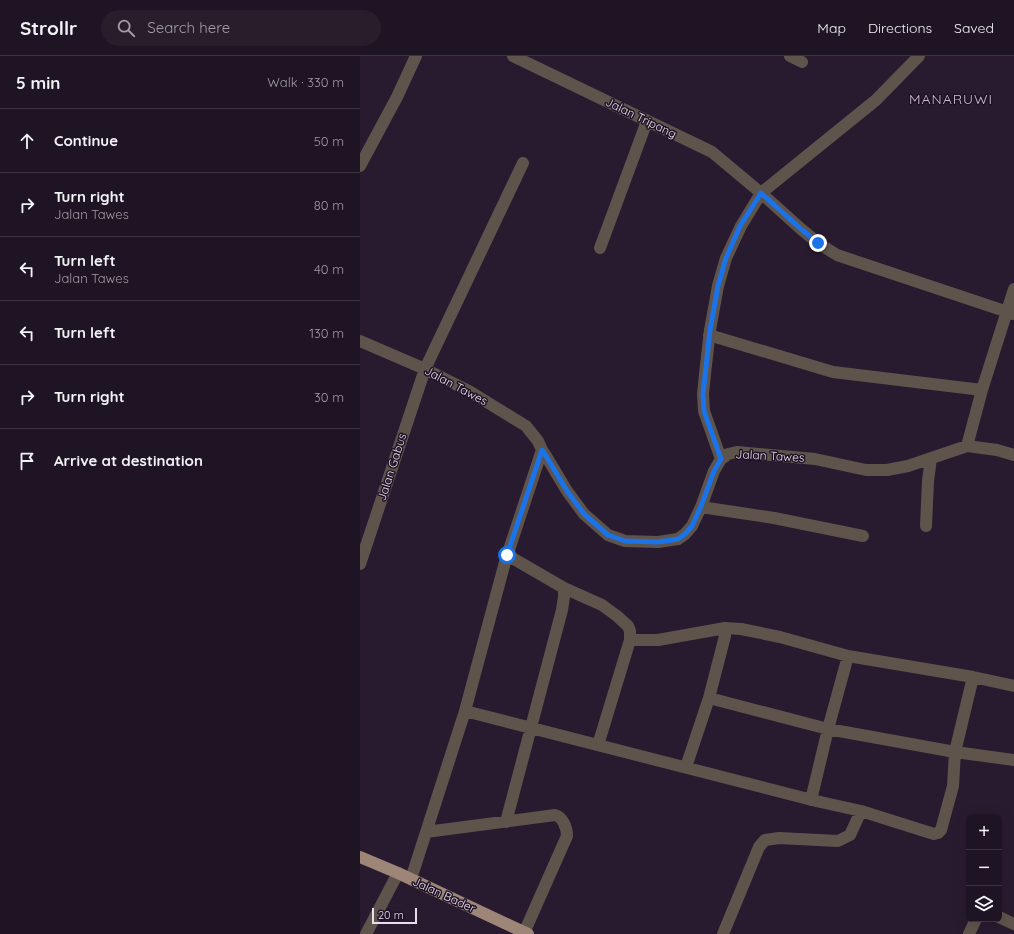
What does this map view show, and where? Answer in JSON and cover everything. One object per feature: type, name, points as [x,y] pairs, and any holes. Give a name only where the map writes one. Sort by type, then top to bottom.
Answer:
[{"type":"main road","name":"Jalan Bader","points":[[360,857],[398,872],[526,933]]},
{"type":"street","points":[[360,166],[397,97],[416,56]]},
{"type":"street","name":"Jalan Tripang","points":[[513,56],[712,152],[818,243],[837,254],[1010,313]]},
{"type":"street","points":[[790,56],[802,62]]},
{"type":"street","points":[[721,459],[704,411],[703,394],[709,335],[718,286],[726,258],[740,226],[761,193],[876,100],[919,56]]},
{"type":"street","points":[[600,248],[647,121]]},
{"type":"street","name":"Jalan Gabus","points":[[360,564],[425,369],[524,163]]},
{"type":"street","points":[[967,446],[982,390],[1010,313],[1014,289]]},
{"type":"street","points":[[709,335],[833,372],[982,390]]},
{"type":"street","name":"Jalan Tawes","points":[[360,341],[425,369],[469,391],[526,426],[538,441],[567,491],[584,514],[608,535],[625,541],[658,542],[678,539],[685,534],[692,526],[714,471],[721,459],[728,454],[737,452],[815,459],[866,470],[887,470],[908,466],[967,446],[997,450],[1014,456]]},
{"type":"street","points":[[410,878],[465,711],[507,555],[542,450]]},
{"type":"street","points":[[926,526],[928,481],[931,458]]},
{"type":"street","points":[[701,506],[774,518],[863,536]]},
{"type":"street","points":[[507,555],[564,588],[602,605],[628,626],[630,631],[630,640],[598,744]]},
{"type":"street","points":[[506,822],[562,610],[564,588]]},
{"type":"street","points":[[630,640],[658,640],[725,628],[741,629],[780,637],[848,656],[972,677],[1014,686]]},
{"type":"street","points":[[686,767],[709,698],[725,636],[725,628]]},
{"type":"street","points":[[811,800],[828,729],[848,656]]},
{"type":"street","points":[[465,711],[811,800],[861,811],[934,834],[941,830],[953,786],[955,752],[972,677]]},
{"type":"street","points":[[709,698],[828,729],[955,752],[1014,760]]},
{"type":"street","points":[[723,934],[759,847],[765,840],[779,838],[838,841],[850,835],[861,811]]},
{"type":"street","points":[[426,832],[555,815],[562,818],[567,831],[567,836],[526,933]]},
{"type":"street","points":[[366,934],[398,872]]},
{"type":"street","points":[[1002,918],[1014,924]]},
{"type":"street","points":[[969,934],[975,922]]},
{"type":"district","name":"MANARUWI","points":[[951,99]]},
{"type":"route","points":[[507,555],[542,450],[567,491],[584,514],[608,535],[625,541],[658,542],[678,539],[685,534],[692,526],[714,471],[721,459],[704,411],[703,394],[710,330],[718,286],[726,258],[740,226],[761,193],[818,243]]}]
